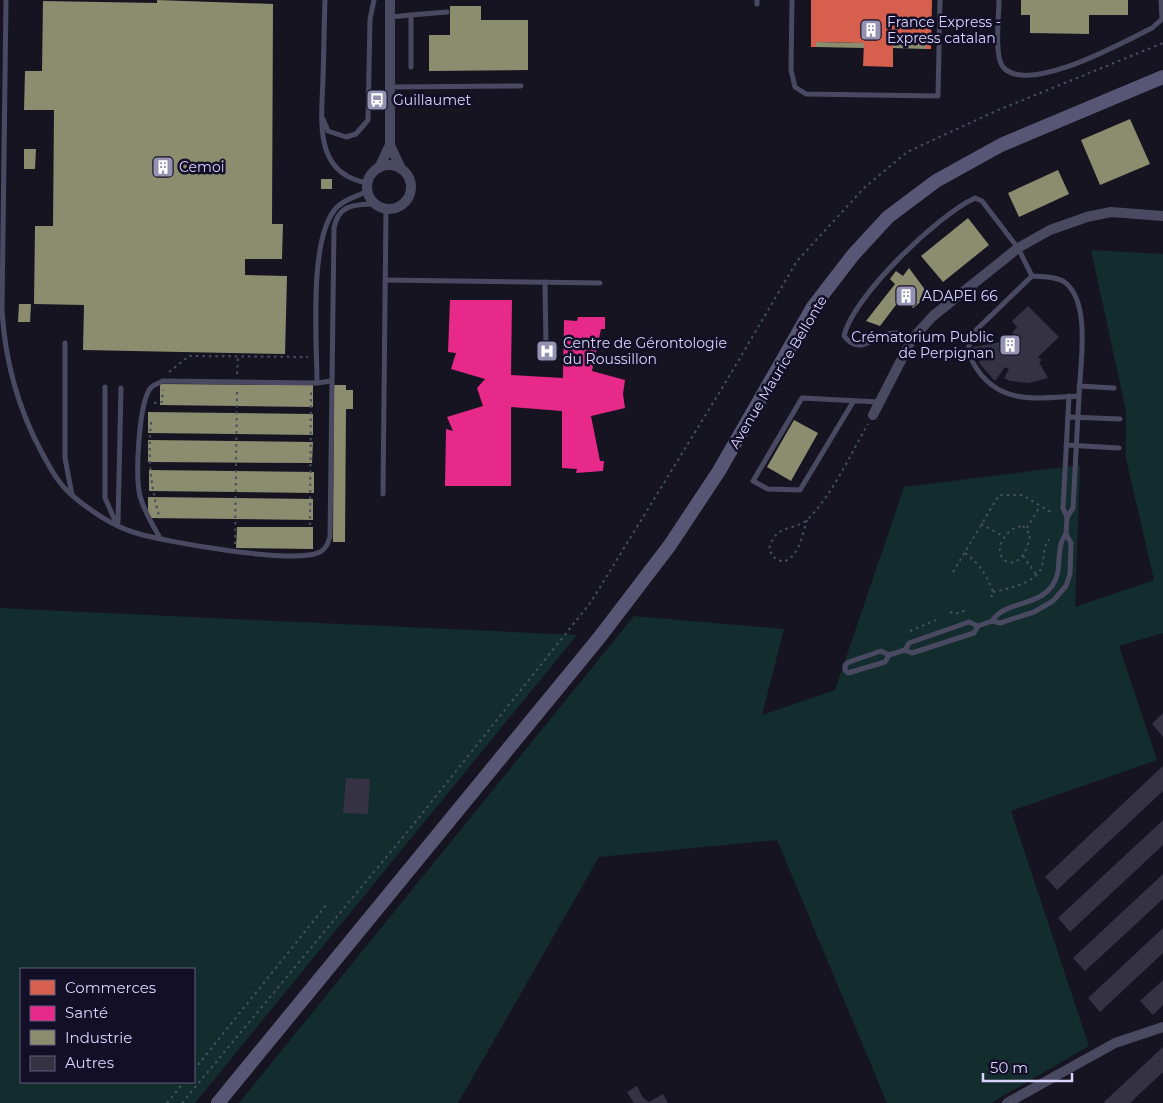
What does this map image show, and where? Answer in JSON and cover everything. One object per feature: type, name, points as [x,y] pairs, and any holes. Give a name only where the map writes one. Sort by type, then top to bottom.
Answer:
[{"type":"main road","name":"Avenue Maurice Bellonte","points":[[218,1103],[599,638],[670,545],[719,471],[813,308],[853,255],[888,217],[936,181],[1001,145],[1163,77]]},
{"type":"street","points":[[390,0],[390,145],[401,169],[409,179],[410,192],[404,203],[399,207],[386,209],[375,204],[368,187],[374,172],[379,168],[390,145]]},
{"type":"street","points":[[379,168],[390,166],[401,169]]},
{"type":"street","points":[[873,415],[912,339],[933,316],[1018,248],[1050,230],[1087,217],[1111,212],[1163,216]]},
{"type":"street","points":[[1007,1103],[1116,1043],[1163,1027]]},
{"type":"lane","points":[[6,0],[4,340],[13,387],[28,426],[55,476],[73,496],[118,525],[136,533],[235,551],[297,556],[314,554],[326,546],[330,536],[335,221],[346,208],[355,204],[375,204]]},
{"type":"lane","points":[[325,0],[322,134],[326,150],[336,169],[368,187]]},
{"type":"lane","points":[[322,117],[328,131],[346,137],[356,134],[368,120],[370,19],[374,0]]},
{"type":"lane","points":[[792,0],[791,70],[795,87],[806,94],[938,96],[940,0]]},
{"type":"lane","points":[[999,0],[998,58],[1004,68],[1012,73],[1030,75],[1056,73],[1152,28],[1162,19],[1161,0]]},
{"type":"lane","points":[[390,17],[447,12]]},
{"type":"lane","points":[[411,15],[411,67]]},
{"type":"lane","points":[[390,87],[521,86]]},
{"type":"lane","points":[[314,383],[318,262],[324,236],[336,208],[368,187]]},
{"type":"lane","points":[[912,339],[898,333],[887,334],[858,346],[850,344],[844,336],[847,323],[885,274],[907,250],[963,204],[975,198],[982,201],[1018,248],[1032,276]]},
{"type":"lane","points":[[383,494],[386,209]]},
{"type":"lane","points":[[1066,517],[1073,508],[1079,396],[1081,313],[1078,298],[1071,288],[1062,281],[1052,277],[1032,276],[972,334],[968,344],[971,359],[989,385],[1001,392],[1023,398],[1079,396]]},
{"type":"lane","points":[[385,280],[600,283]]},
{"type":"lane","points":[[545,282],[546,346]]},
{"type":"lane","points":[[65,343],[65,458],[73,496]]},
{"type":"lane","points":[[160,538],[151,523],[140,494],[140,428],[143,409],[151,386],[163,381],[314,383],[331,381]]},
{"type":"lane","points":[[1079,386],[1114,388]]},
{"type":"lane","points":[[105,387],[105,498],[118,525]]},
{"type":"lane","points":[[118,525],[121,388]]},
{"type":"lane","points":[[889,655],[881,651],[849,662],[845,665],[845,670],[848,673],[884,662],[889,655],[905,650],[912,653],[974,633],[978,626],[992,621],[1000,623],[1034,612],[1047,606],[1066,586],[1070,574],[1071,543],[1066,534],[1066,517],[1063,508],[1069,396]]},
{"type":"lane","points":[[853,402],[800,490],[768,489],[753,481],[802,398],[880,402]]},
{"type":"lane","points":[[1068,418],[1120,419]]},
{"type":"lane","points":[[1066,445],[1119,448]]},
{"type":"lane","points":[[992,621],[997,614],[1040,598],[1052,586],[1059,568],[1061,541],[1066,534]]},
{"type":"lane","points":[[905,650],[909,642],[969,622],[978,626]]},
{"type":"path","points":[[182,1103],[414,824],[591,602],[727,380],[797,261],[857,195],[907,152],[996,111],[1163,43]]},
{"type":"path","points":[[152,409],[154,402],[162,402],[164,376],[189,356],[312,358]]},
{"type":"path","points":[[235,551],[238,357]]},
{"type":"path","points":[[310,525],[314,383]]},
{"type":"path","points":[[807,520],[782,529],[772,538],[769,549],[773,557],[783,562],[791,559],[797,551],[807,520],[840,474],[873,415]]},
{"type":"path","points":[[151,418],[149,467],[153,494],[161,523]]},
{"type":"path","points":[[953,572],[999,495],[1022,495],[1050,512]]},
{"type":"path","points":[[1027,528],[1015,527],[1004,536],[1001,551],[1004,560],[1011,563],[1023,556],[1030,540],[1027,528],[1040,506]]},
{"type":"path","points":[[981,524],[1004,536]]},
{"type":"path","points":[[993,592],[1014,587],[1036,574],[1042,566],[1042,553],[1049,539]]},
{"type":"path","points":[[965,553],[982,570],[993,592],[990,601]]},
{"type":"path","points":[[1023,556],[1036,574]]},
{"type":"path","points":[[950,612],[955,614],[966,610]]},
{"type":"path","points":[[910,631],[936,620]]},
{"type":"path","points":[[195,1069],[327,904]]},
{"type":"path","points":[[167,1103],[183,1083]]},
{"type":"green space","points":[[1091,250],[1163,254],[1163,633],[1119,646],[1157,760],[1011,811],[1089,1046],[991,1103],[887,1103],[777,840],[599,857],[458,1103],[239,1103],[634,616],[784,629],[762,715],[835,690],[904,487],[1080,465],[1075,607],[1154,580],[1126,459],[1126,411]]},
{"type":"green space","points":[[0,608],[577,635],[195,1103],[0,1103]]},
{"type":"building: Commerces","name":"France Express - Express catalan","points":[[811,0],[932,0],[931,49],[926,49],[926,43],[893,43],[893,67],[863,66],[864,43],[816,42],[816,47],[811,47]]},
{"type":"building: Santé","points":[[450,300],[512,300],[511,375],[563,378],[564,320],[577,321],[578,317],[605,317],[605,329],[601,329],[592,371],[625,380],[623,394],[625,408],[591,416],[600,461],[604,461],[603,471],[576,473],[577,469],[562,468],[562,411],[511,407],[511,486],[445,486],[446,429],[453,431],[447,417],[483,406],[477,388],[485,379],[451,369],[456,353],[448,352]]},
{"type":"building: Industrie","name":"Cemoi","points":[[157,0],[273,4],[272,224],[283,224],[282,259],[245,259],[245,275],[287,276],[285,354],[83,350],[84,305],[34,304],[35,226],[53,226],[54,110],[24,110],[25,71],[42,71],[43,1],[157,3]]},
{"type":"building: Industrie","points":[[1021,0],[1128,0],[1128,15],[1089,15],[1089,34],[1030,33],[1030,15],[1021,15]]},
{"type":"building: Industrie","points":[[450,6],[481,6],[481,20],[528,20],[528,70],[429,71],[429,35],[450,35]]},
{"type":"building: Industrie","points":[[816,42],[864,43],[864,48],[816,47]]},
{"type":"building: Industrie","points":[[893,43],[926,43],[926,49],[893,48]]},
{"type":"building: Industrie","points":[[1130,119],[1150,164],[1100,185],[1081,140]]},
{"type":"building: Industrie","points":[[24,149],[36,149],[35,169],[24,169]]},
{"type":"building: Industrie","points":[[1058,170],[1069,194],[1019,217],[1008,193]]},
{"type":"building: Industrie","points":[[321,179],[332,179],[332,189],[321,189]]},
{"type":"building: Industrie","points":[[968,218],[989,245],[943,282],[921,256]]},
{"type":"building: Industrie","name":"ADAPEI 66","points":[[909,268],[929,295],[913,308],[902,297],[880,326],[866,321],[895,284],[890,279],[896,271],[903,276]]},
{"type":"building: Industrie","points":[[19,304],[31,304],[30,322],[18,322]]},
{"type":"building: Industrie","points":[[160,384],[313,385],[313,407],[160,405]]},
{"type":"building: Industrie","points":[[334,385],[346,385],[346,390],[353,390],[353,409],[346,409],[345,542],[333,542]]},
{"type":"building: Industrie","points":[[148,412],[313,414],[313,435],[148,433]]},
{"type":"building: Industrie","points":[[794,420],[818,433],[791,481],[767,467]]},
{"type":"building: Industrie","points":[[148,440],[313,442],[312,463],[148,462]]},
{"type":"building: Industrie","points":[[149,470],[314,472],[314,493],[149,491]]},
{"type":"building: Industrie","points":[[148,497],[313,499],[313,520],[148,518]]},
{"type":"building: Industrie","points":[[237,527],[313,527],[313,549],[236,548]]},
{"type":"building: Autres","name":"Crématorium Public de Perpignan","points":[[1028,306],[1059,337],[1038,357],[1042,360],[1039,362],[1048,378],[1029,383],[1010,381],[1004,378],[1009,369],[1005,367],[995,381],[980,364],[973,347],[1012,340],[1013,332],[1017,327],[1012,321]]},
{"type":"building: Autres","points":[[1163,713],[1163,737],[1152,724]]},
{"type":"building: Autres","points":[[1163,766],[1163,791],[1057,890],[1045,877]]},
{"type":"building: Autres","points":[[346,778],[370,779],[368,814],[343,813]]},
{"type":"building: Autres","points":[[1163,820],[1163,845],[1070,932],[1058,918]]},
{"type":"building: Autres","points":[[1163,874],[1163,899],[1085,971],[1073,958]]},
{"type":"building: Autres","points":[[1163,928],[1163,953],[1100,1012],[1088,998]]},
{"type":"building: Autres","points":[[1163,980],[1163,1005],[1153,1015],[1140,1001]]},
{"type":"building: Autres","points":[[1163,1047],[1163,1072],[1130,1103],[1103,1103]]},
{"type":"building: Autres","points":[[637,1086],[643,1098],[649,1102],[663,1094],[668,1103],[634,1103],[627,1092]]},
{"type":"place","name":"France Express - Express catalan","points":[[871,30]]},
{"type":"place","name":"Guillaumet","points":[[377,100]]},
{"type":"place","name":"Cemoi","points":[[163,167]]},
{"type":"place","name":"ADAPEI 66","points":[[906,296]]},
{"type":"place","name":"Crématorium Public de Perpignan","points":[[1010,345]]},
{"type":"place","name":"Centre de Gérontologie du Roussillon","points":[[547,351]]}]
